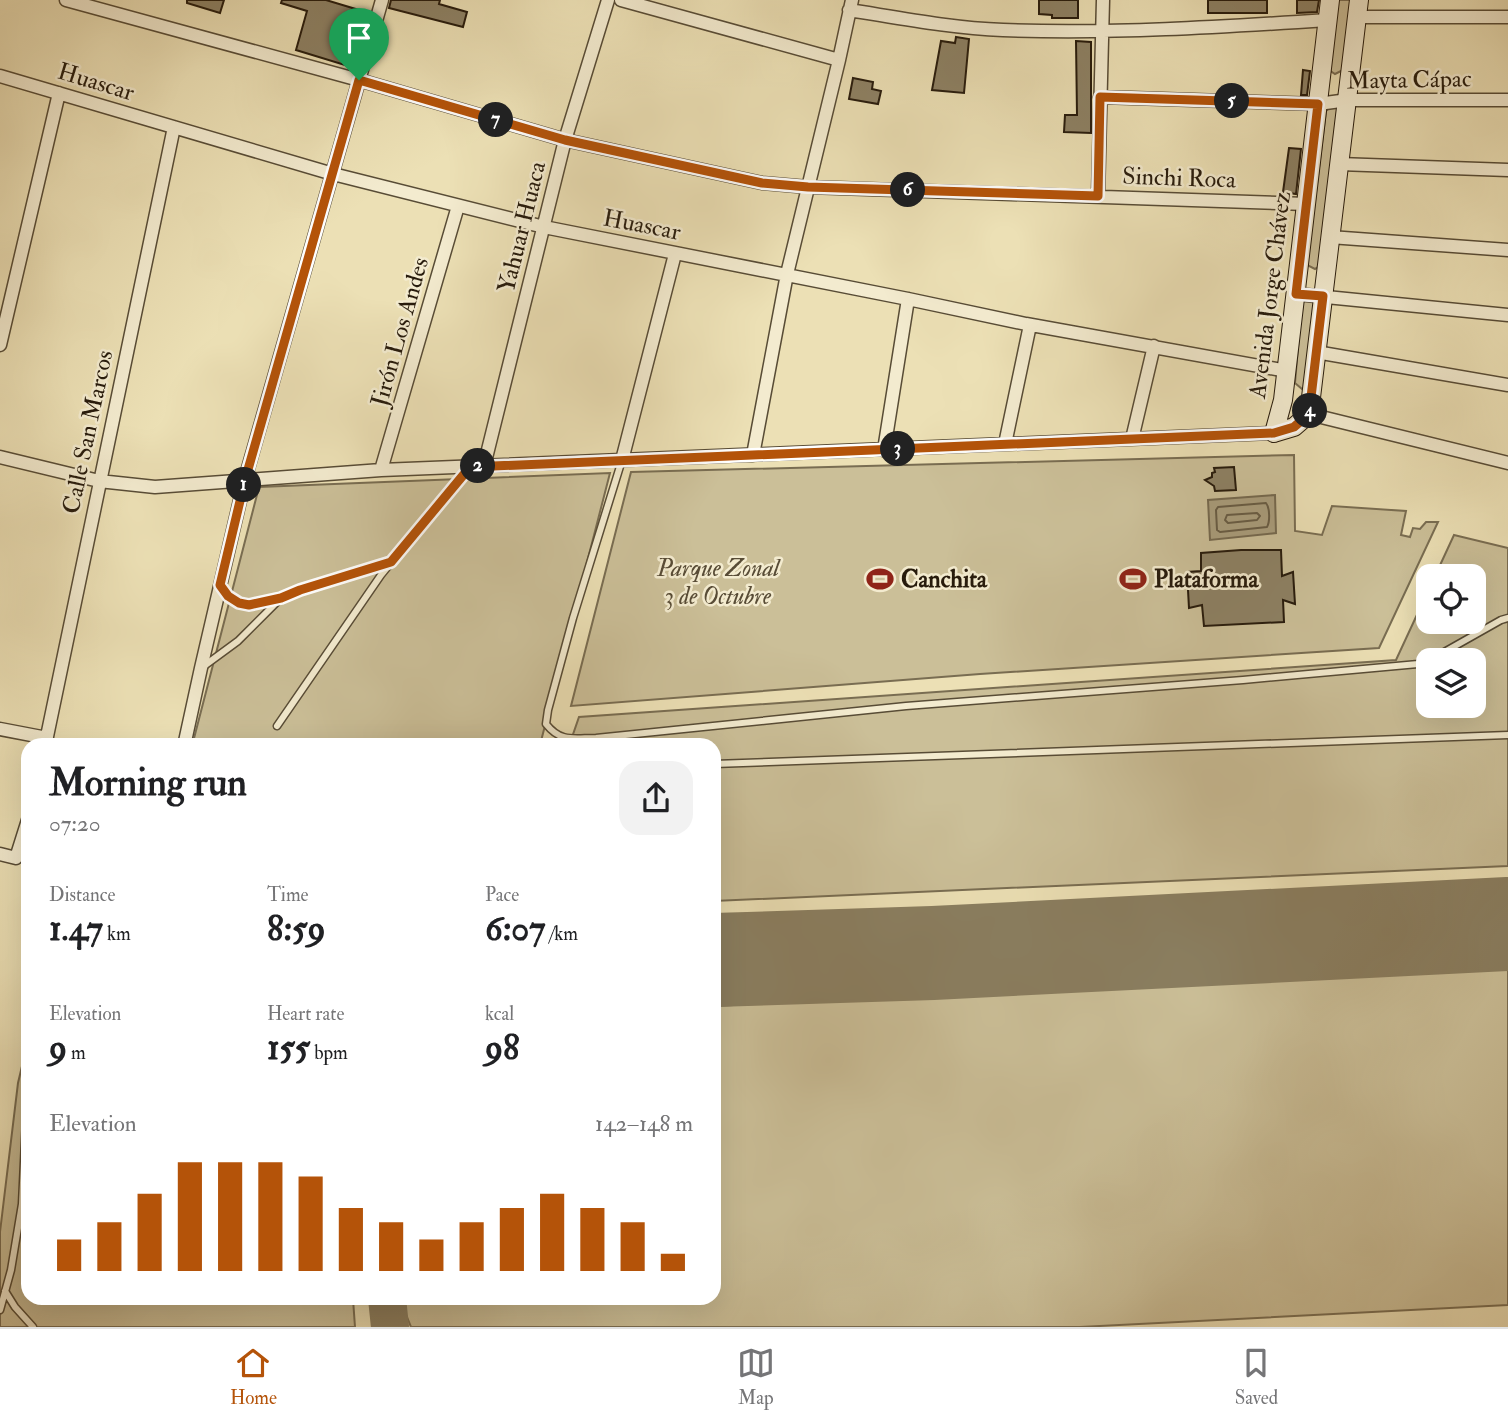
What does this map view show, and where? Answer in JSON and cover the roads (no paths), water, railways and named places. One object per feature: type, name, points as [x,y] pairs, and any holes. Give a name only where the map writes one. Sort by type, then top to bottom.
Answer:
[{"type":"street","name":"Sinchi Roca","points":[[66,0],[359,80],[565,140],[762,183],[808,187],[1306,204]]},
{"type":"street","points":[[186,738],[245,480],[382,0]]},
{"type":"street","name":"Yahuar Huaca","points":[[484,466],[565,140],[608,0]]},
{"type":"street","points":[[621,0],[839,60]]},
{"type":"street","points":[[1098,196],[1103,0]]},
{"type":"street","name":"Avenida Jorge Chávez","points":[[1274,433],[1287,371],[1331,0]]},
{"type":"street","points":[[753,455],[787,274],[850,5],[932,23],[1001,30],[1239,26],[1328,20]]},
{"type":"street","points":[[1508,17],[1358,9],[1309,414],[1508,463]]},
{"type":"street","name":"Huascar","points":[[0,76],[333,174],[544,227],[1030,325],[1287,371]]},
{"type":"street","points":[[0,345],[59,93]]},
{"type":"street","name":"Mayta Cápac","points":[[1100,97],[1318,104],[1348,100],[1508,100]]},
{"type":"street","name":"Calle San Marcos","points":[[47,738],[174,128]]},
{"type":"street","points":[[1339,164],[1508,170]]},
{"type":"street","name":"Jirón Los Andes","points":[[381,470],[458,206]]},
{"type":"street","points":[[1331,237],[1508,250]]},
{"type":"street","points":[[622,460],[675,254]]},
{"type":"street","points":[[1296,294],[1508,316]]},
{"type":"street","points":[[884,450],[908,299]]},
{"type":"street","points":[[1005,444],[1030,325]]},
{"type":"street","points":[[1132,439],[1154,346]]},
{"type":"street","points":[[1317,352],[1508,385]]},
{"type":"street","name":"Avenida Jorge Chávez","points":[[1274,433],[1294,427],[1309,414]]},
{"type":"street","points":[[0,457],[99,481],[163,487],[381,470],[1274,433]]},
{"type":"street","points":[[0,729],[32,738]]},
{"type":"street","points":[[0,854],[16,858],[21,842]]},
{"type":"lane","points":[[622,460],[573,618],[548,710],[546,724],[553,733],[568,738],[596,738],[906,706],[1418,664],[1508,618]]},
{"type":"lane","points":[[277,726],[391,562],[470,467]]},
{"type":"lane","points":[[220,585],[228,596],[239,603],[249,605],[281,598],[391,562]]},
{"type":"lane","points":[[201,668],[237,641],[281,598]]},
{"type":"lane","points":[[721,764],[1508,734]]},
{"type":"lane","points":[[0,1310],[11,1270],[21,1210]]},
{"type":"lane","points":[[5,1291],[33,1327]]},
{"type":"water","points":[[1275,495],[1276,533],[1210,540],[1208,500]]},
{"type":"place","name":"Canchita","points":[[880,579]]},
{"type":"place","name":"Plataforma","points":[[1133,579]]},
{"type":"park label","name":"Parque Zonal 3 de Octubre","points":[[718,582]]}]
